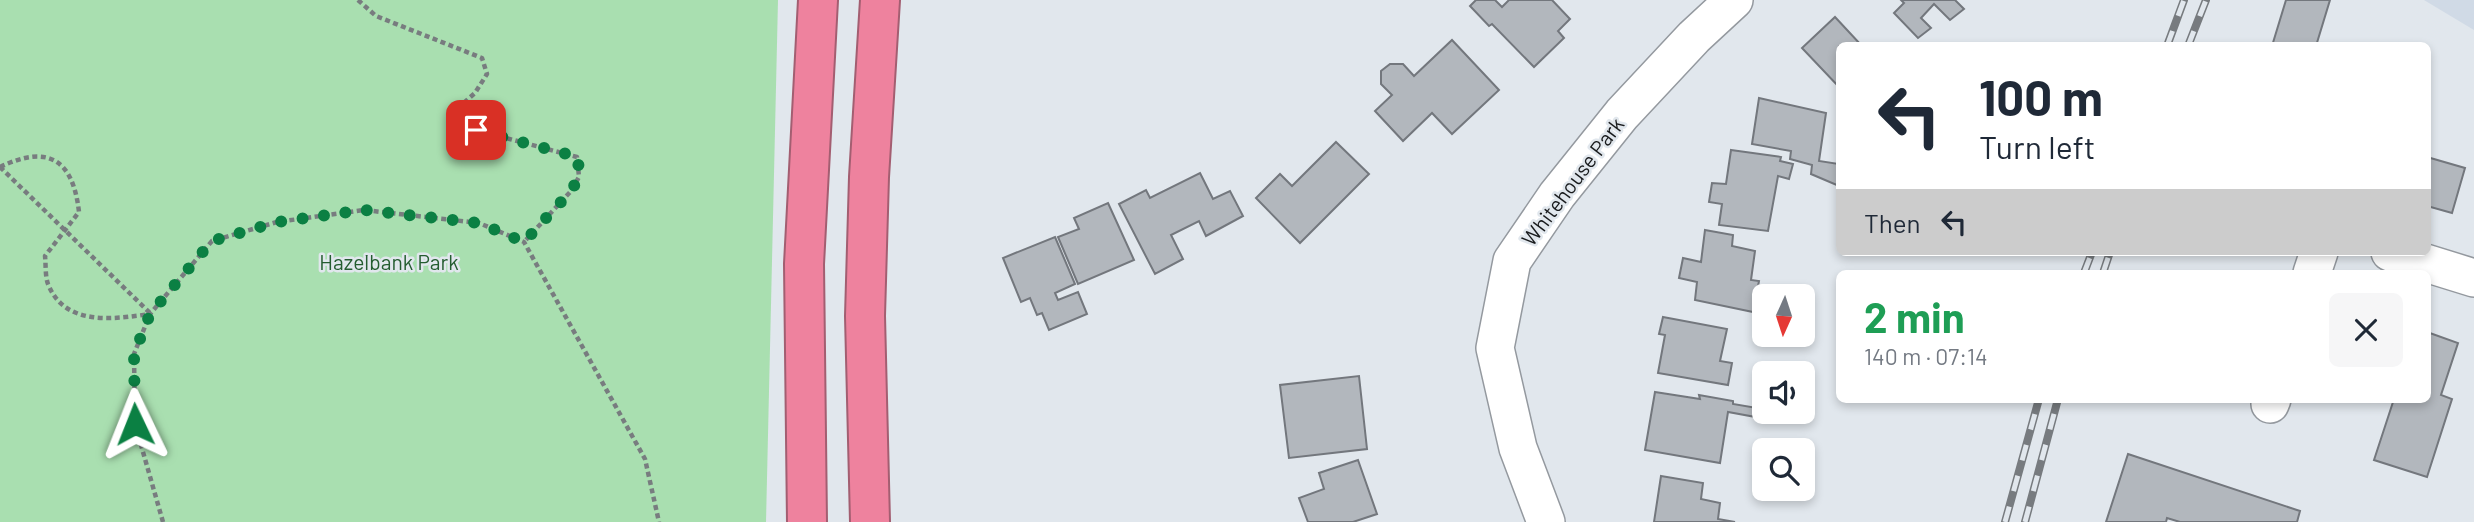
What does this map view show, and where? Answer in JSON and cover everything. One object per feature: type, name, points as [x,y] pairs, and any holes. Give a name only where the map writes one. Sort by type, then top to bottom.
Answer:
[{"type":"highway","points":[[807,522],[804,264],[818,0]]},
{"type":"highway","points":[[870,522],[865,316],[869,177],[880,0]]},
{"type":"street","name":"Whitehouse Park","points":[[1546,522],[1518,448],[1495,348],[1512,261],[1557,195],[1622,114],[1694,37],[1734,0]]},
{"type":"street","points":[[2403,256],[2474,278]]},
{"type":"path","points":[[358,0],[376,16],[482,58],[487,74],[475,93],[459,107],[459,120],[476,130],[578,157],[579,177],[571,191],[524,242]]},
{"type":"path","points":[[150,314],[66,232],[0,167],[20,157],[40,155],[57,161],[71,175],[79,212],[66,232],[45,257],[48,283],[59,301],[81,316],[98,319],[150,314]]},
{"type":"path","points":[[163,522],[135,424],[134,354],[150,314],[212,241],[277,222],[364,210],[479,223],[524,242],[645,460],[659,522]]},
{"type":"shaded area","points":[[2424,0],[2474,0],[2474,30]]},
{"type":"green space","name":"Hazelbank Park","points":[[0,0],[778,0],[766,522],[0,522]]},
{"type":"building","points":[[1476,0],[1495,0],[1502,7],[1509,0],[1552,0],[1570,19],[1558,31],[1564,38],[1534,67],[1492,24],[1489,26],[1470,6]]},
{"type":"building","points":[[1901,0],[1955,0],[1964,9],[1950,20],[1934,4],[1921,18],[1931,28],[1918,38],[1894,13],[1904,3]]},
{"type":"building","points":[[2286,0],[2330,0],[2317,42],[2273,42]]},
{"type":"building","points":[[1835,17],[1858,42],[1836,42],[1836,84],[1802,48]]},
{"type":"building","points":[[1452,40],[1499,90],[1452,134],[1432,113],[1403,141],[1375,111],[1392,95],[1381,84],[1381,71],[1390,64],[1403,64],[1414,76]]},
{"type":"building","points":[[1759,98],[1826,113],[1819,161],[1836,164],[1836,185],[1811,174],[1812,165],[1790,159],[1791,151],[1752,144]]},
{"type":"building","points":[[1336,142],[1369,174],[1300,243],[1256,198],[1280,174],[1292,186]]},
{"type":"building","points":[[1731,150],[1781,157],[1780,161],[1793,164],[1789,179],[1778,176],[1768,231],[1719,225],[1722,204],[1709,202],[1712,183],[1726,184]]},
{"type":"building","points":[[2431,158],[2465,168],[2452,213],[2431,207]]},
{"type":"building","points":[[1200,173],[1213,199],[1230,191],[1243,216],[1206,236],[1199,221],[1171,235],[1183,259],[1155,274],[1119,204],[1146,190],[1150,198]]},
{"type":"building","points":[[1108,203],[1134,260],[1078,284],[1058,237],[1079,229],[1074,218]]},
{"type":"building","points":[[1705,230],[1733,235],[1732,246],[1755,251],[1751,280],[1759,281],[1758,284],[1752,284],[1752,312],[1695,300],[1697,282],[1679,278],[1683,258],[1701,262]]},
{"type":"building","points":[[1055,237],[1075,284],[1055,293],[1058,300],[1078,292],[1087,314],[1049,330],[1042,313],[1037,315],[1030,298],[1021,302],[1003,258]]},
{"type":"building","points":[[1663,317],[1727,329],[1720,361],[1732,363],[1728,385],[1658,373],[1665,335],[1659,334]]},
{"type":"building","points":[[2431,333],[2458,343],[2441,395],[2452,399],[2427,477],[2374,460],[2393,403],[2431,403]]},
{"type":"building","points":[[1359,376],[1367,449],[1289,458],[1280,385]]},
{"type":"building","points":[[1655,392],[1700,399],[1699,395],[1752,407],[1752,416],[1728,412],[1720,463],[1645,450]]},
{"type":"building","points":[[2128,454],[2300,511],[2297,522],[2180,522],[2167,518],[2166,522],[2106,522]]},
{"type":"building","points":[[1358,460],[1377,514],[1353,522],[1308,522],[1299,498],[1324,489],[1319,473]]},
{"type":"building","points":[[1661,476],[1703,483],[1701,499],[1720,503],[1718,519],[1735,522],[1654,522]]},
{"type":"railway","points":[[2168,42],[2184,0]]},
{"type":"railway","points":[[2190,42],[2206,0]]},
{"type":"railway","points":[[2085,270],[2090,256]]},
{"type":"railway","points":[[2104,270],[2109,256]]},
{"type":"railway","points":[[2005,522],[2038,403]]},
{"type":"railway","points":[[2025,522],[2057,403]]},
{"type":"route","points":[[135,424],[134,354],[150,314],[212,241],[277,222],[364,210],[479,223],[524,242],[571,191],[579,177],[578,157],[476,130]]}]
